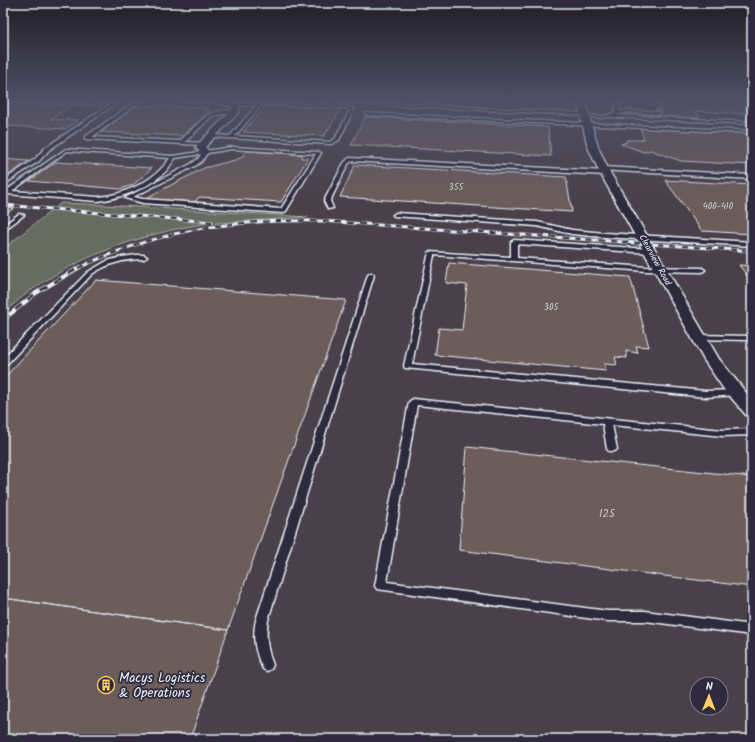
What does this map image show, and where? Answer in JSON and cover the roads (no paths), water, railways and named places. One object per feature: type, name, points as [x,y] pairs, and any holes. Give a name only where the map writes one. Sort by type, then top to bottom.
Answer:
[{"type":"street","points":[[204,148],[214,133]]},
{"type":"street","name":"Clearview Road","points":[[589,133],[592,147],[604,171],[716,368],[752,411]]},
{"type":"lane","points":[[3,183],[37,160],[48,149],[72,133]]},
{"type":"lane","points":[[95,133],[88,138],[181,143],[204,148],[319,152],[284,211],[140,201],[128,198],[193,165],[200,160],[204,148]]},
{"type":"lane","points":[[181,143],[192,133]]},
{"type":"lane","points":[[231,138],[236,133]]},
{"type":"lane","points":[[211,136],[331,143],[337,140],[341,133]]},
{"type":"lane","points":[[173,157],[165,170],[158,176],[111,198],[98,199],[7,192],[66,150],[173,157],[204,148]]},
{"type":"lane","points":[[330,208],[327,201],[346,163],[351,159],[752,177]]},
{"type":"lane","points":[[3,229],[22,214]]},
{"type":"lane","points":[[396,215],[537,224],[572,232],[752,244]]},
{"type":"lane","points":[[514,259],[514,242],[650,251]]},
{"type":"lane","points":[[702,270],[660,269],[431,253],[408,366],[706,394],[736,393]]},
{"type":"lane","points":[[3,363],[94,270],[120,259],[144,257]]},
{"type":"lane","points":[[267,665],[263,656],[259,638],[262,620],[371,275]]},
{"type":"lane","points":[[699,337],[747,338]]},
{"type":"lane","points":[[752,432],[732,433],[413,402],[381,586],[608,616],[646,616],[752,630]]},
{"type":"lane","points":[[607,421],[612,449]]},
{"type":"railway","points":[[3,205],[212,222]]},
{"type":"railway","points":[[79,268],[138,244],[168,235],[227,225],[289,221],[322,221],[752,251]]},
{"type":"railway","points":[[3,320],[36,293],[79,268]]},
{"type":"place","name":"Macys Logistics & Operations","points":[[106,685]]}]
